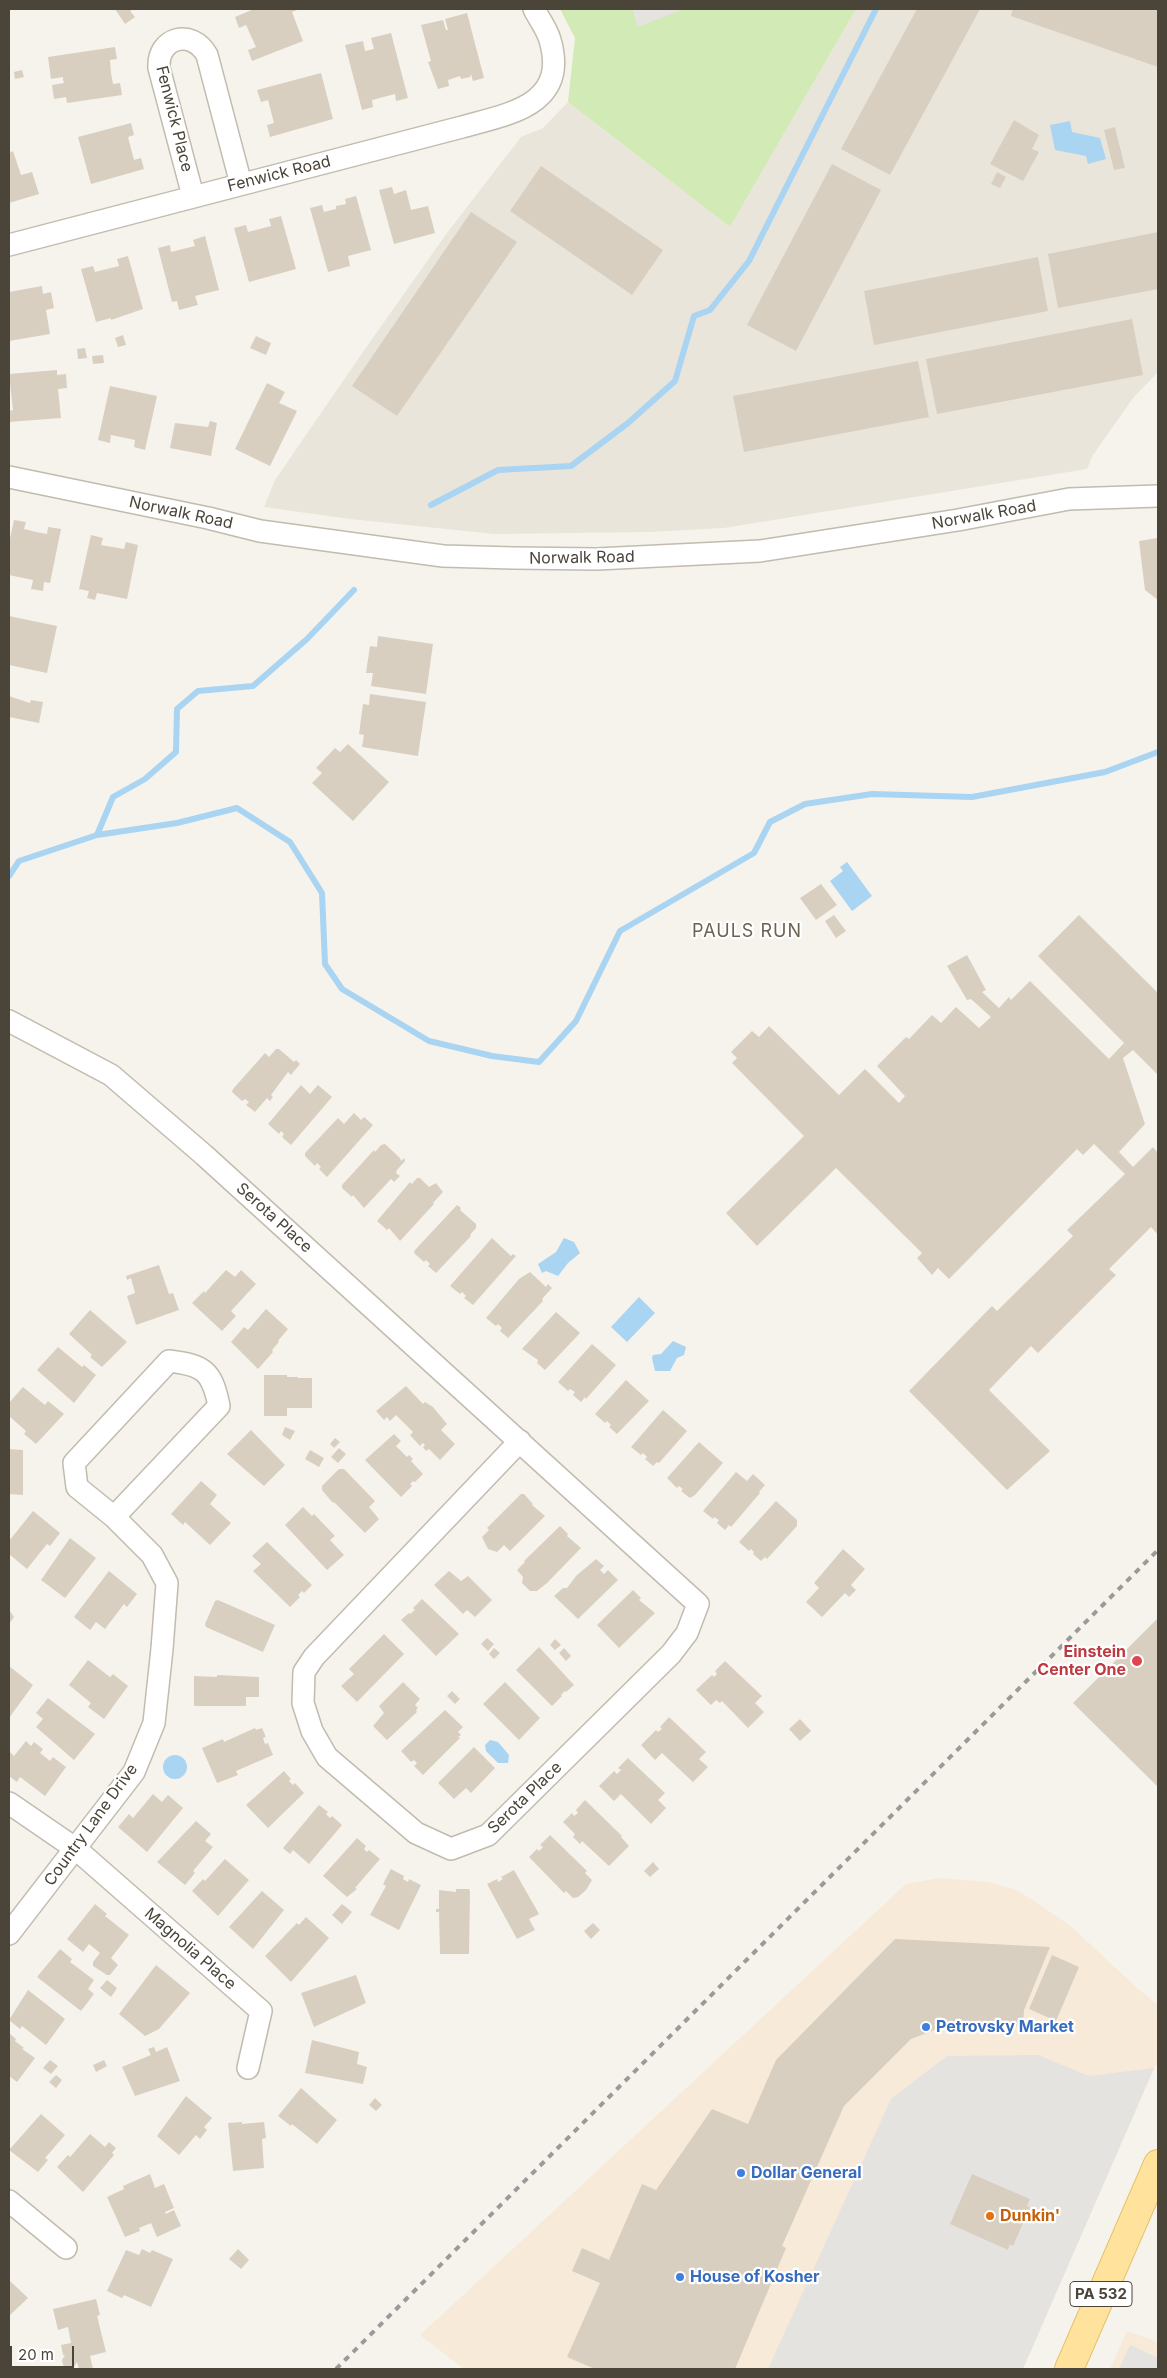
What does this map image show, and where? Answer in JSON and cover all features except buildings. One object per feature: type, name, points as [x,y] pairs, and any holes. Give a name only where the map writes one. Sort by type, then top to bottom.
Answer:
[{"type":"main road","name":"PA 532","points":[[1069,2369],[1158,2164]]},
{"type":"street","name":"Fenwick Road","points":[[9,245],[503,116],[527,107],[545,93],[550,80],[553,53],[549,38],[534,9]]},
{"type":"street","name":"Fenwick Place","points":[[193,196],[159,68],[161,54],[170,42],[177,40],[192,40],[198,43],[207,55],[240,184]]},
{"type":"street","name":"Norwalk Road","points":[[9,477],[208,518],[260,531],[443,556],[513,558],[597,559],[760,551],[958,520],[1069,499],[1158,496]]},
{"type":"street","name":"Serota Place","points":[[9,1021],[111,1074],[204,1155],[520,1441],[698,1604],[687,1633],[657,1668],[488,1835],[451,1848],[416,1833],[328,1757],[312,1731],[303,1703],[304,1672],[314,1657],[520,1441]]},
{"type":"street","name":"Country Lane Drive","points":[[9,1934],[134,1772],[154,1723],[162,1649],[166,1583],[152,1555],[114,1516],[77,1487],[74,1463],[169,1362],[195,1364],[215,1383],[220,1406],[114,1516]]},
{"type":"street","points":[[9,1803],[76,1848]]},
{"type":"street","name":"Magnolia Place","points":[[76,1848],[260,2011],[248,2068]]},
{"type":"street","points":[[9,2201],[66,2248]]},
{"type":"shaded area","points":[[633,9],[684,9],[637,27]]},
{"type":"shaded area","points":[[856,9],[1158,9],[1158,372],[1133,398],[1093,455],[1087,469],[724,528],[651,532],[494,534],[350,519],[264,507],[275,480],[365,349],[447,233],[521,137],[543,128],[568,102],[730,227]]},
{"type":"shaded area","points":[[939,1878],[988,1882],[1016,1890],[1072,1927],[1158,2005],[1158,2060],[1023,2369],[464,2369],[420,2335],[906,1884]]},
{"type":"shaded area","points":[[1038,2055],[1089,2076],[1154,2068],[1023,2369],[768,2369],[891,2099],[947,2056]]},
{"type":"shaded area","points":[[1127,2331],[1158,2342],[1158,2369],[1110,2369]]},
{"type":"shaded area","points":[[1130,2345],[1158,2358],[1158,2369],[1119,2369]]},
{"type":"green space","points":[[560,9],[856,9],[730,227],[568,102],[575,38]]},
{"type":"water","points":[[1070,121],[1072,132],[1100,138],[1106,159],[1088,164],[1086,156],[1055,150],[1050,125]]},
{"type":"water","points":[[847,862],[872,896],[852,911],[830,881],[843,871],[840,867]]},
{"type":"water","points":[[564,1238],[574,1242],[580,1253],[568,1263],[558,1276],[546,1271],[542,1273],[538,1264],[556,1252]]},
{"type":"water","points":[[639,1297],[655,1313],[627,1342],[611,1327]]},
{"type":"water","points":[[673,1341],[686,1347],[684,1355],[677,1358],[670,1371],[655,1371],[653,1355],[661,1354]]},
{"type":"water","points":[[490,1740],[498,1742],[509,1755],[508,1763],[498,1763],[486,1751],[485,1745]]},
{"type":"water","points":[[175,1755],[183,1759],[187,1767],[183,1775],[175,1779],[167,1775],[163,1767],[167,1759]]},
{"type":"waterway","points":[[431,505],[498,470],[571,466],[628,423],[675,381],[694,316],[710,310],[749,261],[876,9]]},
{"type":"waterway","points":[[97,835],[113,797],[145,779],[176,752],[177,709],[198,691],[253,686],[307,639],[354,590]]},
{"type":"waterway","points":[[9,876],[19,861],[97,835],[177,823],[237,808],[290,842],[322,893],[325,964],[342,989],[429,1041],[492,1056],[539,1062],[576,1021],[620,931],[754,853],[770,822],[805,804],[872,794],[972,797],[1105,772],[1158,752]]},
{"type":"railway","points":[[336,2369],[1158,1550]]},
{"type":"place","name":"Einstein Center One","points":[[1137,1661]]},
{"type":"place","name":"Petrovsky Market","points":[[926,2027]]},
{"type":"place","name":"Dollar General","points":[[741,2173]]},
{"type":"place","name":"Dunkin'","points":[[990,2216]]},
{"type":"place","name":"House of Kosher","points":[[680,2277]]},
{"type":"district","name":"PAULS RUN","points":[[747,932]]}]
